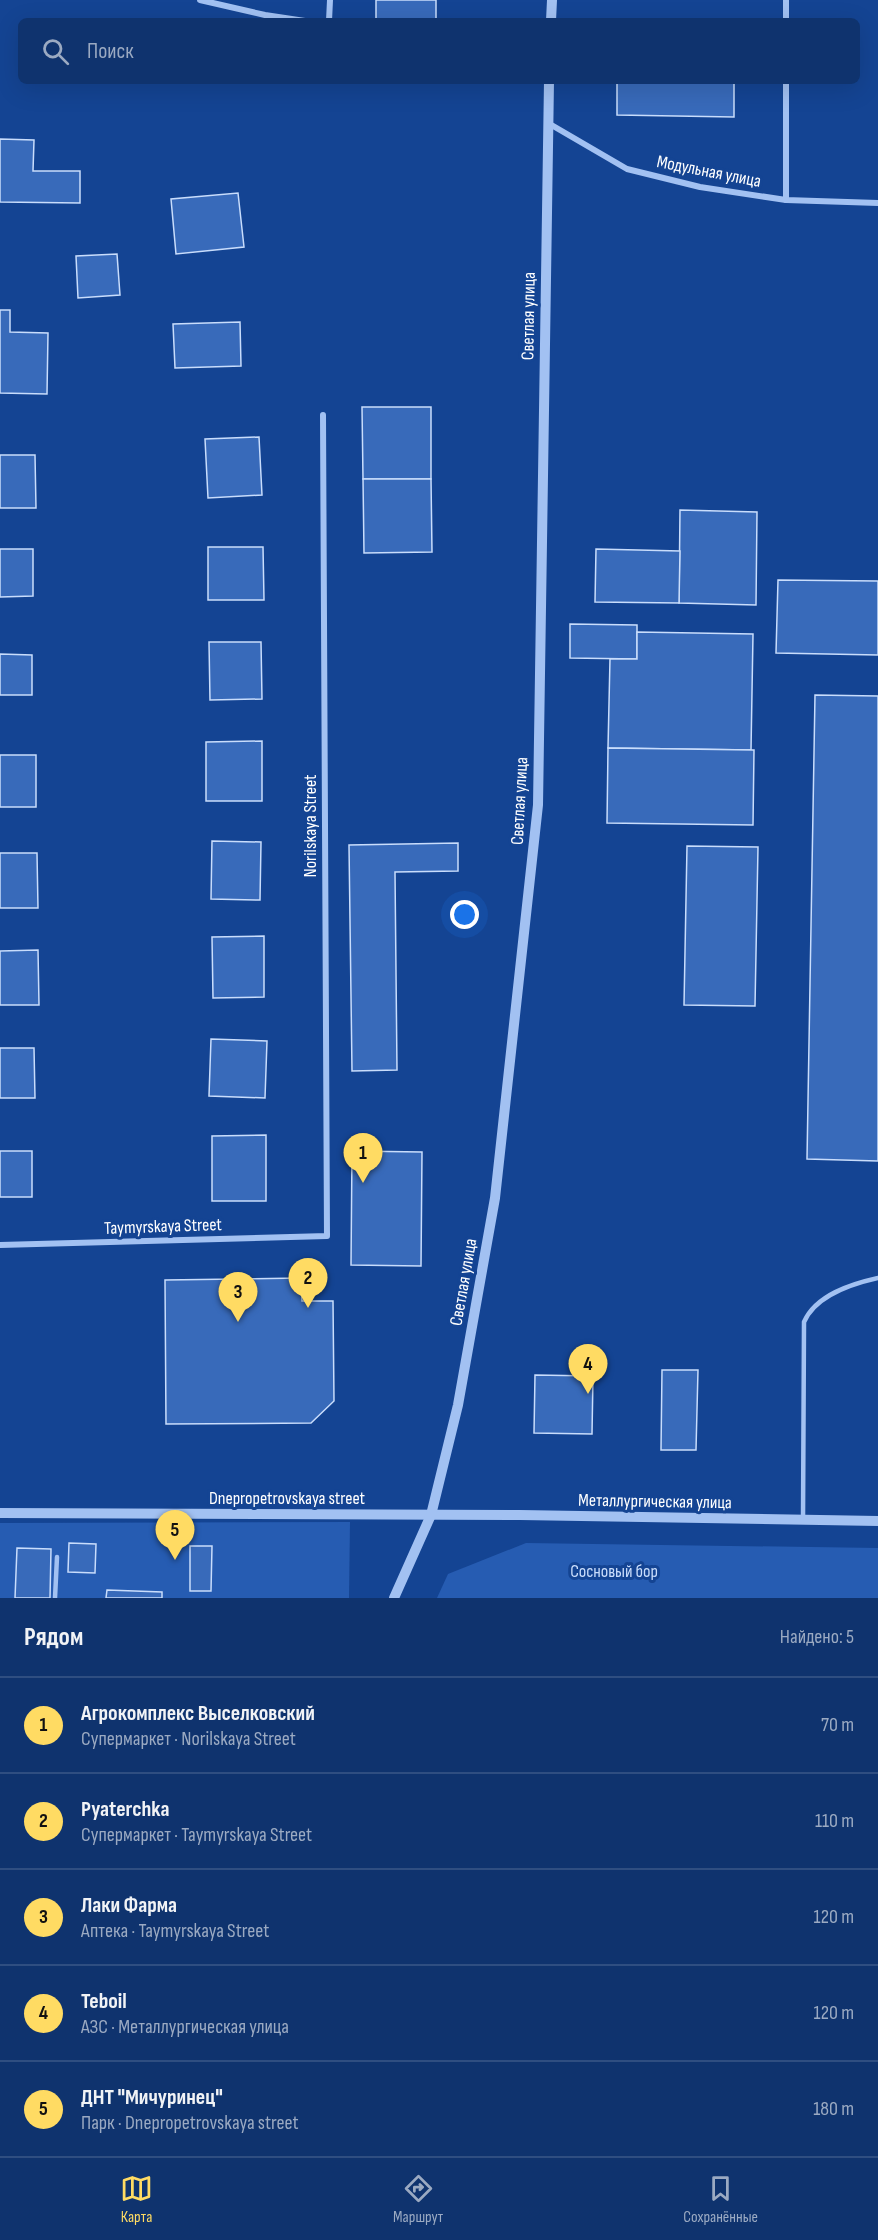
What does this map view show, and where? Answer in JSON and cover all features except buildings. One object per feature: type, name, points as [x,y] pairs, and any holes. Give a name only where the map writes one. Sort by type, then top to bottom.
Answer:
[{"type":"street","points":[[200,0],[285,18]]},
{"type":"street","points":[[329,18],[330,0]]},
{"type":"street","points":[[551,18],[552,0]]},
{"type":"street","points":[[786,0],[786,18]]},
{"type":"street","name":"Светлая улица","points":[[394,1598],[431,1515],[458,1405],[495,1198],[538,805],[549,84]]},
{"type":"street","points":[[786,84],[786,200]]},
{"type":"street","name":"Модульная улица","points":[[548,123],[627,169],[700,187],[786,200],[878,203]]},
{"type":"street","name":"Norilskaya Street","points":[[323,415],[327,1236]]},
{"type":"street","name":"Taymyrskaya Street","points":[[0,1245],[327,1236]]},
{"type":"street","name":"Dnepropetrovskaya street","points":[[0,1513],[431,1515]]},
{"type":"street","name":"Металлургическая улица","points":[[431,1515],[878,1521]]},
{"type":"lane","points":[[802,1520],[804,1322],[809,1310],[848,1285],[878,1278]]},
{"type":"lane","points":[[55,1598],[57,1557]]},
{"type":"green space","points":[[350,1522],[349,1598],[0,1598],[0,1523]]},
{"type":"green space","name":"Сосновый бор","points":[[526,1543],[878,1548],[878,1598],[437,1598],[448,1574]]},
{"type":"place","name":"Агрокомплекс Выселковский","points":[[363,1183]]},
{"type":"place","name":"Pyaterchka","points":[[308,1308]]},
{"type":"place","name":"Лаки Фарма","points":[[238,1322]]},
{"type":"place","name":"Teboil","points":[[588,1394]]},
{"type":"place","name":"ДНТ \"Мичуринец\"","points":[[175,1560]]}]
